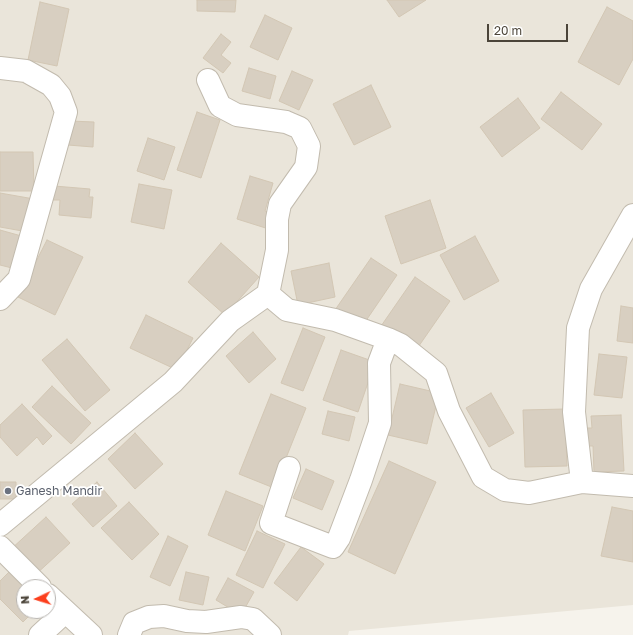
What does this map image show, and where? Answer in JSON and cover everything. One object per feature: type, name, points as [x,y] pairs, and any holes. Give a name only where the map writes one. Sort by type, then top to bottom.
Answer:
[{"type":"street","points":[[0,68],[26,70],[51,85],[60,96],[66,112],[19,279],[0,299]]},
{"type":"street","points":[[0,525],[173,382],[230,321],[268,294],[276,250],[277,220],[280,204],[306,167],[309,146],[300,128],[286,122],[237,115],[220,106],[208,80]]},
{"type":"street","points":[[582,482],[574,412],[578,328],[591,289],[633,215]]},
{"type":"street","points":[[268,294],[287,310],[335,320],[401,345],[436,373],[449,412],[484,477],[505,490],[530,493],[582,482],[633,486]]},
{"type":"street","points":[[289,468],[271,523],[333,547],[339,538],[361,480],[380,423],[379,363],[388,339]]},
{"type":"street","points":[[0,547],[32,579]]},
{"type":"street","points":[[56,603],[91,635]]},
{"type":"street","points":[[40,635],[65,612]]},
{"type":"street","points":[[129,635],[134,623],[149,617],[164,616],[187,621],[206,622],[241,617],[253,619],[270,635]]},
{"type":"shaded area","points":[[0,0],[633,0],[633,605],[349,631],[348,635],[0,635]]},
{"type":"building","points":[[197,0],[236,0],[235,12],[197,11]]},
{"type":"building","points":[[387,0],[426,0],[399,17]]},
{"type":"building","points":[[40,2],[69,9],[57,66],[28,60]]},
{"type":"building","points":[[607,7],[633,21],[633,59],[619,85],[578,62]]},
{"type":"building","points":[[265,15],[292,28],[278,60],[250,47]]},
{"type":"building","points":[[221,34],[231,42],[221,55],[231,63],[223,73],[203,58]]},
{"type":"building","points":[[249,68],[276,76],[270,99],[242,91]]},
{"type":"building","points":[[292,71],[313,80],[299,110],[279,101]]},
{"type":"building","points":[[371,85],[391,127],[354,145],[333,104]]},
{"type":"building","points":[[561,92],[602,124],[582,150],[541,119]]},
{"type":"building","points":[[518,98],[540,128],[502,157],[480,127]]},
{"type":"building","points":[[197,112],[220,120],[201,178],[177,170]]},
{"type":"building","points":[[70,121],[94,122],[93,147],[68,145]]},
{"type":"building","points":[[148,138],[175,147],[164,180],[137,171]]},
{"type":"building","points":[[0,152],[33,152],[34,191],[0,191]]},
{"type":"building","points":[[250,176],[273,183],[265,211],[277,215],[272,230],[237,219]]},
{"type":"building","points":[[139,184],[172,190],[164,229],[131,222]]},
{"type":"building","points":[[54,186],[90,189],[89,197],[93,197],[91,218],[59,215],[60,200],[53,200]]},
{"type":"building","points":[[0,193],[34,199],[28,232],[0,227]]},
{"type":"building","points":[[430,200],[446,248],[401,264],[385,216]]},
{"type":"building","points":[[0,230],[25,237],[16,269],[0,265]]},
{"type":"building","points":[[475,236],[499,281],[464,300],[440,255]]},
{"type":"building","points":[[47,240],[83,257],[55,315],[18,297]]},
{"type":"building","points":[[221,243],[259,277],[225,315],[188,282]]},
{"type":"building","points":[[371,258],[397,275],[361,328],[335,310]]},
{"type":"building","points":[[329,263],[335,297],[298,305],[291,271]]},
{"type":"building","points":[[415,277],[450,301],[414,353],[379,329]]},
{"type":"building","points":[[621,306],[633,308],[633,343],[617,341]]},
{"type":"building","points":[[146,315],[193,338],[177,370],[130,348]]},
{"type":"building","points":[[303,328],[325,337],[303,391],[281,383]]},
{"type":"building","points":[[253,332],[276,359],[249,383],[226,356]]},
{"type":"building","points":[[67,339],[110,390],[85,411],[42,360]]},
{"type":"building","points":[[341,350],[375,362],[358,412],[323,400]]},
{"type":"building","points":[[599,354],[627,357],[622,398],[594,395]]},
{"type":"building","points":[[400,384],[439,393],[427,444],[388,435]]},
{"type":"building","points":[[52,386],[91,423],[71,444],[32,407]]},
{"type":"building","points":[[491,393],[514,433],[489,447],[466,408]]},
{"type":"building","points":[[271,394],[306,408],[274,488],[239,474]]},
{"type":"building","points":[[22,404],[52,436],[43,445],[37,437],[17,456],[0,437],[0,425]]},
{"type":"building","points":[[565,409],[567,466],[525,467],[523,410]]},
{"type":"building","points":[[328,411],[355,417],[349,441],[322,434]]},
{"type":"building","points":[[621,415],[624,471],[594,472],[593,446],[588,446],[587,428],[592,428],[591,416]]},
{"type":"building","points":[[135,433],[163,464],[135,489],[108,459]]},
{"type":"building","points":[[389,461],[436,482],[395,574],[348,552]]},
{"type":"building","points":[[306,469],[334,481],[322,510],[293,498]]},
{"type":"building","name":"Ganesh Mandir","points":[[0,482],[16,482],[16,499],[0,499]]},
{"type":"building","points":[[97,482],[117,506],[93,527],[72,504]]},
{"type":"building","points":[[226,491],[263,506],[245,551],[208,535]]},
{"type":"building","points":[[129,502],[159,534],[132,560],[101,528]]},
{"type":"building","points":[[612,507],[633,511],[633,562],[601,556]]},
{"type":"building","points":[[46,517],[70,543],[34,576],[10,550]]},
{"type":"building","points":[[257,531],[285,544],[263,588],[236,575]]},
{"type":"building","points":[[168,536],[188,546],[170,586],[150,577]]},
{"type":"building","points":[[301,547],[324,564],[297,601],[274,583]]},
{"type":"building","points":[[12,569],[22,579],[16,579],[16,615],[0,599],[0,581]]},
{"type":"building","points":[[186,572],[209,577],[203,605],[179,600]]},
{"type":"building","points":[[228,578],[254,592],[241,615],[216,600]]},
{"type":"place","name":"Ganesh Mandir","points":[[8,491]]}]
